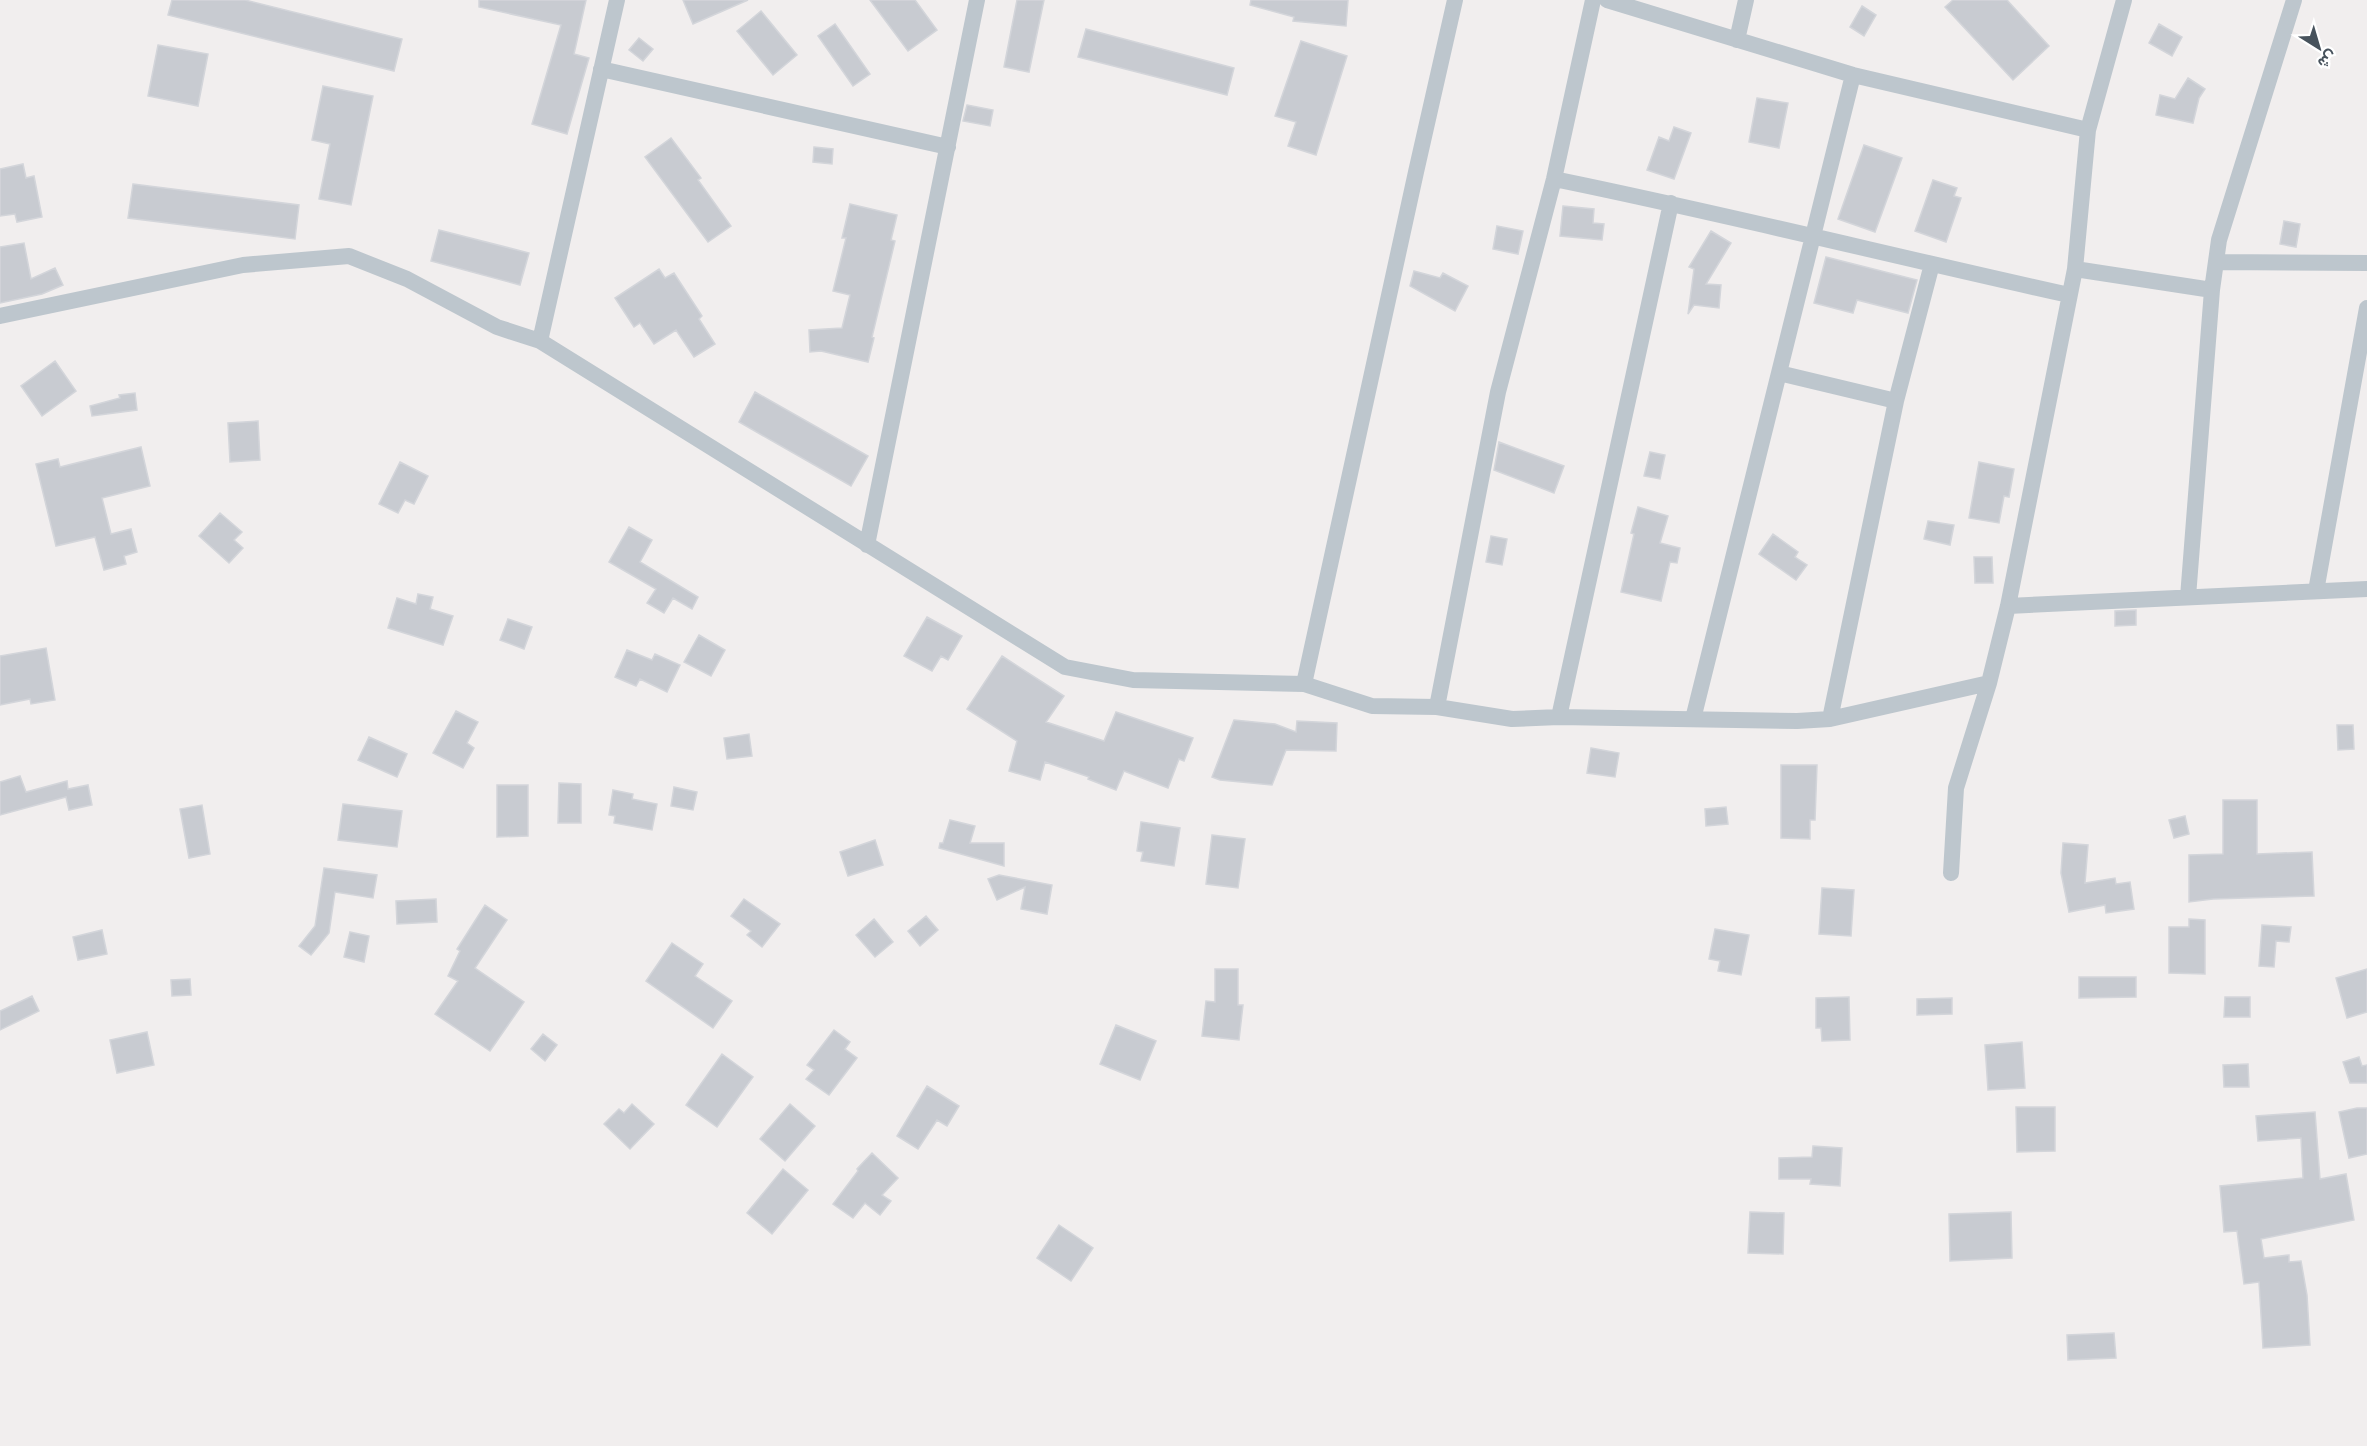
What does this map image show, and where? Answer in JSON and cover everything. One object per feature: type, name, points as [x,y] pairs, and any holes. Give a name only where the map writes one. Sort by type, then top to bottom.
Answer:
[{"type":"street","points":[[540,341],[617,0]]},
{"type":"street","points":[[867,545],[977,0]]},
{"type":"street","points":[[1304,684],[1455,0]]},
{"type":"street","points":[[1437,707],[1498,392],[1554,179],[1593,0]]},
{"type":"street","points":[[1607,0],[1853,75],[2088,130]]},
{"type":"street","points":[[1737,40],[1746,0]]},
{"type":"street","points":[[1951,873],[1956,788],[1989,683],[2008,606],[2075,268],[2088,130],[2124,0]]},
{"type":"street","points":[[2188,597],[2212,290],[2219,240],[2294,0]]},
{"type":"street","points":[[602,69],[948,147]]},
{"type":"street","points":[[1693,720],[1853,75]]},
{"type":"street","points":[[1554,179],[1671,202],[2069,295]]},
{"type":"street","points":[[1559,717],[1671,202]]},
{"type":"street","points":[[0,316],[243,265],[349,256],[407,279],[497,327],[540,341],[1065,667],[1133,680],[1304,684],[1372,706],[1437,707],[1512,719],[1559,717],[1797,721],[1830,719],[1989,683]]},
{"type":"street","points":[[2216,262],[2367,263]]},
{"type":"street","points":[[1830,719],[1896,401],[1932,264]]},
{"type":"street","points":[[2075,268],[2212,290]]},
{"type":"street","points":[[2316,591],[2367,308]]},
{"type":"street","points":[[1779,373],[1896,401]]},
{"type":"street","points":[[2008,606],[2367,589]]},
{"type":"building","points":[[172,0],[245,0],[402,39],[394,71],[168,15]]},
{"type":"building","points":[[479,0],[586,0],[574,54],[589,58],[567,134],[532,124],[561,25],[479,7]]},
{"type":"building","points":[[683,0],[748,0],[693,24]]},
{"type":"building","points":[[870,0],[915,0],[937,30],[908,51]]},
{"type":"building","points":[[1017,0],[1044,0],[1029,72],[1004,67]]},
{"type":"building","points":[[1251,0],[1348,0],[1346,26],[1293,21],[1294,17],[1250,5]]},
{"type":"building","points":[[1953,0],[2007,0],[2049,46],[2013,80],[1945,7]]},
{"type":"building","points":[[1862,6],[1876,15],[1864,36],[1850,27]]},
{"type":"building","points":[[761,11],[797,55],[773,75],[737,31]]},
{"type":"building","points":[[835,24],[870,74],[853,86],[818,36]]},
{"type":"building","points":[[2159,24],[2182,37],[2172,56],[2149,43]]},
{"type":"building","points":[[1086,29],[1234,68],[1227,95],[1078,57]]},
{"type":"building","points":[[639,38],[653,49],[643,61],[629,50]]},
{"type":"building","points":[[1301,41],[1347,56],[1316,155],[1288,146],[1296,122],[1275,116]]},
{"type":"building","points":[[158,45],[208,54],[198,106],[148,96]]},
{"type":"building","points":[[2188,78],[2205,89],[2199,98],[2193,123],[2156,115],[2160,95],[2175,99]]},
{"type":"building","points":[[323,86],[373,96],[351,205],[319,199],[330,144],[312,140]]},
{"type":"building","points":[[1757,98],[1788,103],[1779,148],[1749,142]]},
{"type":"building","points":[[967,105],[993,110],[990,126],[963,121]]},
{"type":"building","points":[[1674,127],[1691,133],[1674,179],[1647,170],[1659,137],[1669,141]]},
{"type":"building","points":[[671,138],[701,178],[698,180],[731,226],[708,242],[645,157]]},
{"type":"building","points":[[1864,145],[1902,158],[1875,232],[1838,219]]},
{"type":"building","points":[[814,147],[833,149],[832,164],[813,162]]},
{"type":"building","points":[[23,164],[26,178],[34,176],[42,217],[17,222],[15,214],[0,216],[0,169]]},
{"type":"building","points":[[1933,180],[1957,188],[1954,196],[1961,198],[1946,242],[1915,231]]},
{"type":"building","points":[[133,184],[299,205],[295,239],[128,218]]},
{"type":"building","points":[[850,204],[897,215],[891,240],[895,241],[868,362],[821,351],[810,352],[809,330],[842,328],[850,295],[833,291],[846,238],[842,238]]},
{"type":"building","points":[[1563,206],[1594,209],[1593,223],[1604,224],[1602,240],[1560,236]]},
{"type":"building","points":[[2284,221],[2300,224],[2296,247],[2280,244]]},
{"type":"building","points":[[1497,226],[1523,231],[1518,254],[1493,249]]},
{"type":"building","points":[[439,230],[529,253],[520,285],[431,261]]},
{"type":"building","points":[[1711,231],[1731,243],[1706,284],[1721,285],[1719,308],[1694,305],[1688,314],[1694,269],[1689,267]]},
{"type":"building","points":[[24,243],[31,279],[55,268],[63,285],[42,294],[0,303],[0,247]]},
{"type":"building","points":[[1826,257],[1917,280],[1908,313],[1857,300],[1853,313],[1814,303]]},
{"type":"building","points":[[659,269],[665,278],[674,273],[702,316],[699,319],[715,344],[694,357],[676,330],[654,344],[640,323],[634,327],[615,298]]},
{"type":"building","points":[[1414,271],[1440,278],[1443,273],[1468,286],[1455,311],[1410,286]]},
{"type":"building","points":[[55,361],[76,391],[42,416],[21,386]]},
{"type":"building","points":[[755,392],[868,456],[851,486],[739,422]]},
{"type":"building","points":[[135,393],[137,410],[92,416],[90,406],[120,398],[119,395]]},
{"type":"building","points":[[258,421],[260,460],[230,462],[228,423]]},
{"type":"building","points":[[1499,442],[1564,466],[1554,493],[1494,470]]},
{"type":"building","points":[[141,447],[150,486],[102,498],[111,534],[131,529],[137,552],[124,556],[126,564],[104,570],[95,537],[56,546],[36,464],[58,459],[60,467]]},
{"type":"building","points":[[1650,452],[1665,455],[1660,479],[1644,476]]},
{"type":"building","points":[[400,462],[428,476],[414,504],[405,500],[398,513],[379,504]]},
{"type":"building","points":[[1979,462],[2014,469],[2009,497],[2004,496],[1999,523],[1969,518]]},
{"type":"building","points":[[1638,507],[1668,516],[1660,543],[1680,548],[1677,563],[1670,562],[1661,601],[1621,592]]},
{"type":"building","points":[[220,513],[242,532],[234,540],[243,548],[229,563],[199,536]]},
{"type":"building","points":[[1928,521],[1954,525],[1950,545],[1924,539]]},
{"type":"building","points":[[629,527],[652,540],[640,562],[698,597],[692,609],[673,598],[664,613],[647,603],[656,589],[609,562]]},
{"type":"building","points":[[1773,534],[1798,552],[1795,557],[1807,565],[1796,580],[1759,554]]},
{"type":"building","points":[[1491,536],[1507,539],[1502,565],[1486,562]]},
{"type":"building","points":[[1974,557],[1992,557],[1993,583],[1975,583]]},
{"type":"building","points":[[418,594],[433,597],[430,609],[453,616],[443,645],[388,628],[397,598],[416,604]]},
{"type":"building","points":[[2136,610],[2136,625],[2115,626],[2115,611]]},
{"type":"building","points":[[927,617],[962,636],[948,660],[941,656],[932,671],[904,656]]},
{"type":"building","points":[[508,619],[532,627],[524,649],[500,640]]},
{"type":"building","points":[[699,635],[725,650],[711,676],[684,662]]},
{"type":"building","points":[[46,648],[55,700],[31,704],[30,699],[0,705],[0,656]]},
{"type":"building","points":[[627,650],[652,660],[655,654],[680,665],[667,692],[640,679],[636,686],[615,677]]},
{"type":"building","points":[[1002,656],[1064,696],[1046,722],[1104,741],[1116,712],[1193,738],[1184,761],[1179,759],[1168,788],[1124,771],[1116,790],[1088,779],[1089,777],[1045,762],[1040,780],[1009,771],[1017,741],[967,709]]},
{"type":"building","points":[[456,711],[478,722],[467,743],[474,748],[463,768],[433,753]]},
{"type":"building","points":[[1234,720],[1275,724],[1296,732],[1297,721],[1337,723],[1336,751],[1286,750],[1272,785],[1220,780],[1212,777]]},
{"type":"building","points":[[2337,725],[2353,725],[2354,749],[2338,750]]},
{"type":"building","points":[[749,734],[752,756],[727,759],[724,738]]},
{"type":"building","points":[[369,737],[407,754],[397,777],[358,760]]},
{"type":"building","points":[[1591,748],[1619,753],[1615,777],[1587,773]]},
{"type":"building","points":[[1781,765],[1817,765],[1815,820],[1810,820],[1810,839],[1781,838]]},
{"type":"building","points":[[20,776],[26,792],[67,781],[68,789],[88,785],[92,805],[69,810],[66,797],[0,815],[0,782]]},
{"type":"building","points":[[559,783],[581,784],[581,823],[558,823]]},
{"type":"building","points":[[497,785],[528,785],[528,836],[497,837]]},
{"type":"building","points":[[674,787],[697,792],[693,810],[671,806]]},
{"type":"building","points":[[613,790],[633,794],[632,799],[657,804],[652,830],[614,823],[615,816],[609,815]]},
{"type":"building","points":[[2223,800],[2257,800],[2257,854],[2312,852],[2314,896],[2213,899],[2189,902],[2189,855],[2223,854]]},
{"type":"building","points":[[343,804],[402,811],[397,847],[338,840]]},
{"type":"building","points":[[202,805],[210,854],[189,858],[180,809]]},
{"type":"building","points":[[1726,807],[1728,824],[1706,826],[1705,809]]},
{"type":"building","points":[[2185,816],[2189,834],[2174,838],[2169,820]]},
{"type":"building","points":[[950,820],[975,826],[970,843],[1004,843],[1004,866],[939,848],[940,843],[943,843]]},
{"type":"building","points":[[1141,822],[1180,828],[1174,866],[1141,861],[1143,852],[1137,851]]},
{"type":"building","points":[[1212,835],[1245,839],[1238,888],[1206,884]]},
{"type":"building","points":[[875,840],[883,865],[848,876],[840,852]]},
{"type":"building","points":[[2063,843],[2088,845],[2085,883],[2115,878],[2116,884],[2130,882],[2134,909],[2106,913],[2105,905],[2069,912],[2061,873]]},
{"type":"building","points":[[324,868],[377,875],[373,898],[335,892],[329,933],[311,955],[299,946],[315,926]]},
{"type":"building","points":[[999,875],[1052,885],[1047,914],[1021,909],[1025,887],[997,900],[988,879]]},
{"type":"building","points":[[1822,888],[1854,890],[1851,936],[1819,934]]},
{"type":"building","points":[[436,899],[437,922],[397,924],[396,901]]},
{"type":"building","points":[[744,899],[780,924],[762,947],[747,935],[751,931],[731,916]]},
{"type":"building","points":[[485,905],[507,920],[475,968],[524,1002],[490,1051],[435,1014],[458,981],[448,976],[460,951],[457,949]]},
{"type":"building","points":[[926,916],[938,930],[920,946],[908,931]]},
{"type":"building","points":[[874,919],[893,942],[875,957],[856,935]]},
{"type":"building","points":[[2189,919],[2205,920],[2205,974],[2169,973],[2169,927],[2189,927]]},
{"type":"building","points":[[2262,925],[2291,927],[2289,942],[2276,941],[2274,967],[2259,966]]},
{"type":"building","points":[[1715,929],[1749,935],[1741,975],[1718,971],[1720,961],[1709,959]]},
{"type":"building","points":[[102,930],[107,954],[78,960],[73,937]]},
{"type":"building","points":[[350,932],[369,936],[364,962],[344,957]]},
{"type":"building","points":[[672,943],[703,964],[695,976],[732,1001],[713,1028],[646,981]]},
{"type":"building","points":[[1215,969],[1238,969],[1238,1005],[1243,1005],[1239,1040],[1202,1036],[1206,1001],[1215,1002]]},
{"type":"building","points":[[2367,969],[2367,1012],[2347,1018],[2336,978]]},
{"type":"building","points":[[2079,977],[2136,977],[2136,997],[2079,998]]},
{"type":"building","points":[[190,979],[191,995],[172,996],[171,980]]},
{"type":"building","points":[[32,996],[39,1011],[0,1030],[0,1011]]},
{"type":"building","points":[[1849,997],[1850,1040],[1822,1041],[1821,1028],[1816,1028],[1816,998]]},
{"type":"building","points":[[2225,997],[2250,997],[2250,1017],[2224,1017]]},
{"type":"building","points":[[1952,998],[1952,1014],[1917,1015],[1917,999]]},
{"type":"building","points":[[1116,1025],[1156,1041],[1140,1080],[1100,1064]]},
{"type":"building","points":[[834,1030],[850,1042],[845,1049],[857,1058],[829,1095],[806,1079],[814,1070],[807,1065]]},
{"type":"building","points":[[147,1032],[154,1065],[117,1073],[110,1040]]},
{"type":"building","points":[[543,1034],[557,1045],[545,1061],[531,1049]]},
{"type":"building","points":[[2022,1042],[2025,1088],[1988,1090],[1985,1045]]},
{"type":"building","points":[[722,1054],[753,1077],[717,1127],[686,1105]]},
{"type":"building","points":[[2359,1057],[2362,1066],[2367,1065],[2367,1083],[2350,1083],[2343,1062]]},
{"type":"building","points":[[2248,1064],[2249,1087],[2224,1087],[2223,1065]]},
{"type":"building","points":[[927,1086],[959,1106],[947,1126],[937,1120],[918,1149],[897,1136]]},
{"type":"building","points":[[632,1104],[654,1124],[630,1149],[604,1124],[619,1109],[624,1113]]},
{"type":"building","points":[[790,1104],[815,1126],[785,1161],[760,1139]]},
{"type":"building","points":[[2016,1107],[2055,1107],[2055,1151],[2017,1152]]},
{"type":"building","points":[[2367,1108],[2367,1154],[2349,1158],[2339,1112]]},
{"type":"building","points":[[2315,1112],[2320,1179],[2346,1174],[2354,1220],[2261,1239],[2264,1258],[2289,1255],[2289,1262],[2301,1261],[2307,1295],[2310,1345],[2263,1348],[2259,1282],[2244,1284],[2237,1231],[2224,1232],[2220,1186],[2303,1178],[2301,1138],[2258,1141],[2256,1116]]},
{"type":"building","points":[[1813,1146],[1842,1148],[1840,1186],[1810,1184],[1811,1179],[1779,1179],[1779,1158],[1812,1157]]},
{"type":"building","points":[[872,1153],[898,1178],[882,1195],[891,1201],[880,1215],[865,1203],[853,1218],[833,1204],[858,1171],[857,1169]]},
{"type":"building","points":[[783,1169],[808,1190],[772,1234],[747,1213]]},
{"type":"building","points":[[1750,1212],[1784,1213],[1783,1254],[1748,1253]]},
{"type":"building","points":[[2011,1212],[2012,1258],[1950,1261],[1949,1214]]},
{"type":"building","points":[[1059,1225],[1093,1248],[1071,1281],[1037,1258]]},
{"type":"building","points":[[2114,1333],[2116,1358],[2068,1360],[2067,1335]]}]
